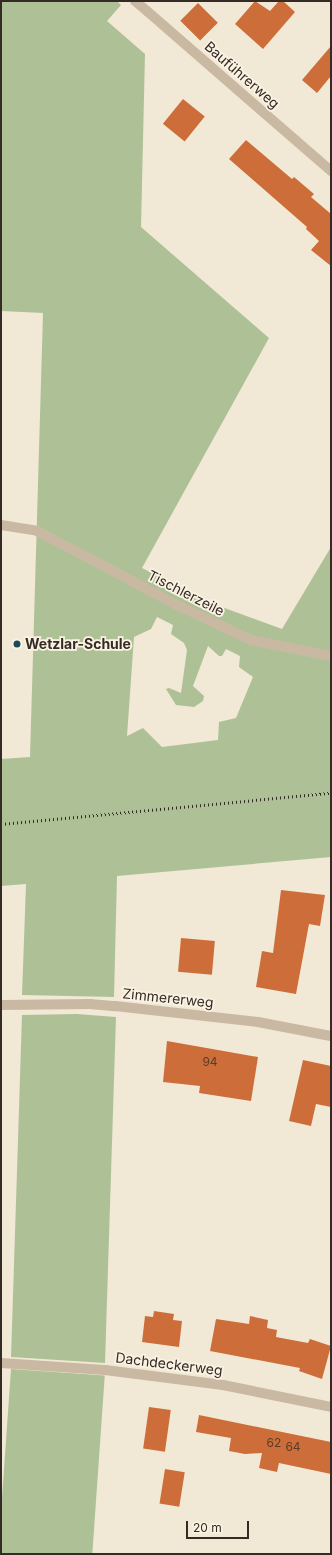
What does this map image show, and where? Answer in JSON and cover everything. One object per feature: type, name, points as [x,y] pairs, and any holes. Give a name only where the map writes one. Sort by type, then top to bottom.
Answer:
[{"type":"street","name":"Bauführerweg","points":[[135,1],[331,170]]},
{"type":"street","name":"Tischlerzeile","points":[[1,525],[37,531],[175,604],[251,640],[331,656]]},
{"type":"street","name":"Zimmererweg","points":[[1,1005],[75,1004],[115,1006],[258,1022],[331,1036]]},
{"type":"street","name":"Dachdeckerweg","points":[[1,1363],[105,1370],[223,1385],[331,1407]]},
{"type":"green space","points":[[1,1],[117,1],[121,5],[107,21],[145,54],[141,227],[269,338],[142,568],[208,602],[282,629],[331,547],[331,857],[117,876],[114,997],[22,995],[26,884],[1,886],[1,759],[30,757],[43,313],[1,311]],"holes":[[[157,617],[173,625],[171,634],[184,643],[187,650],[181,693],[169,688],[166,689],[176,705],[194,707],[203,701],[204,696],[193,686],[208,646],[219,656],[222,656],[226,649],[240,656],[239,667],[253,677],[236,718],[219,722],[218,740],[162,747],[143,728],[127,736],[134,637],[151,629]]]},
{"type":"green space","points":[[77,1014],[116,1017],[105,1363],[11,1357],[22,1015]]},
{"type":"green space","points":[[11,1369],[105,1376],[92,1554],[1,1554],[1,1512]]},
{"type":"building","points":[[255,1],[270,11],[279,1],[283,1],[295,12],[263,49],[235,24]]},
{"type":"building","points":[[198,3],[218,23],[200,40],[180,21]]},
{"type":"building","points":[[331,46],[331,76],[317,93],[302,80]]},
{"type":"building","points":[[183,99],[205,117],[185,141],[163,124]]},
{"type":"building","points":[[246,140],[292,179],[294,177],[314,194],[311,197],[331,214],[331,266],[311,250],[319,241],[306,229],[307,227],[229,159]]},
{"type":"building","points":[[281,890],[325,895],[320,926],[309,924],[296,994],[256,987],[262,951],[273,953]]},
{"type":"building","points":[[181,938],[215,941],[212,975],[178,972]]},
{"type":"building","points":[[167,1041],[258,1057],[251,1101],[199,1093],[200,1086],[163,1082]]},
{"type":"building","points":[[303,1060],[331,1066],[331,1107],[316,1104],[311,1126],[289,1121]]},
{"type":"building","points":[[154,1311],[174,1314],[173,1320],[182,1321],[179,1347],[142,1342],[145,1316],[153,1317]]},
{"type":"building","points":[[250,1316],[268,1320],[267,1328],[277,1330],[276,1337],[308,1343],[310,1339],[331,1346],[322,1379],[299,1371],[300,1368],[210,1351],[216,1319],[249,1324]]},
{"type":"building","points":[[149,1407],[171,1410],[165,1452],[143,1449]]},
{"type":"building","points":[[199,1415],[331,1442],[331,1474],[279,1463],[277,1472],[259,1468],[262,1453],[245,1454],[229,1451],[231,1438],[196,1432]]},
{"type":"building","points":[[165,1469],[185,1472],[179,1507],[160,1504]]},
{"type":"railway","points":[[1,824],[331,793]]},
{"type":"place","name":"Wetzlar-Schule","points":[[17,644]]}]
